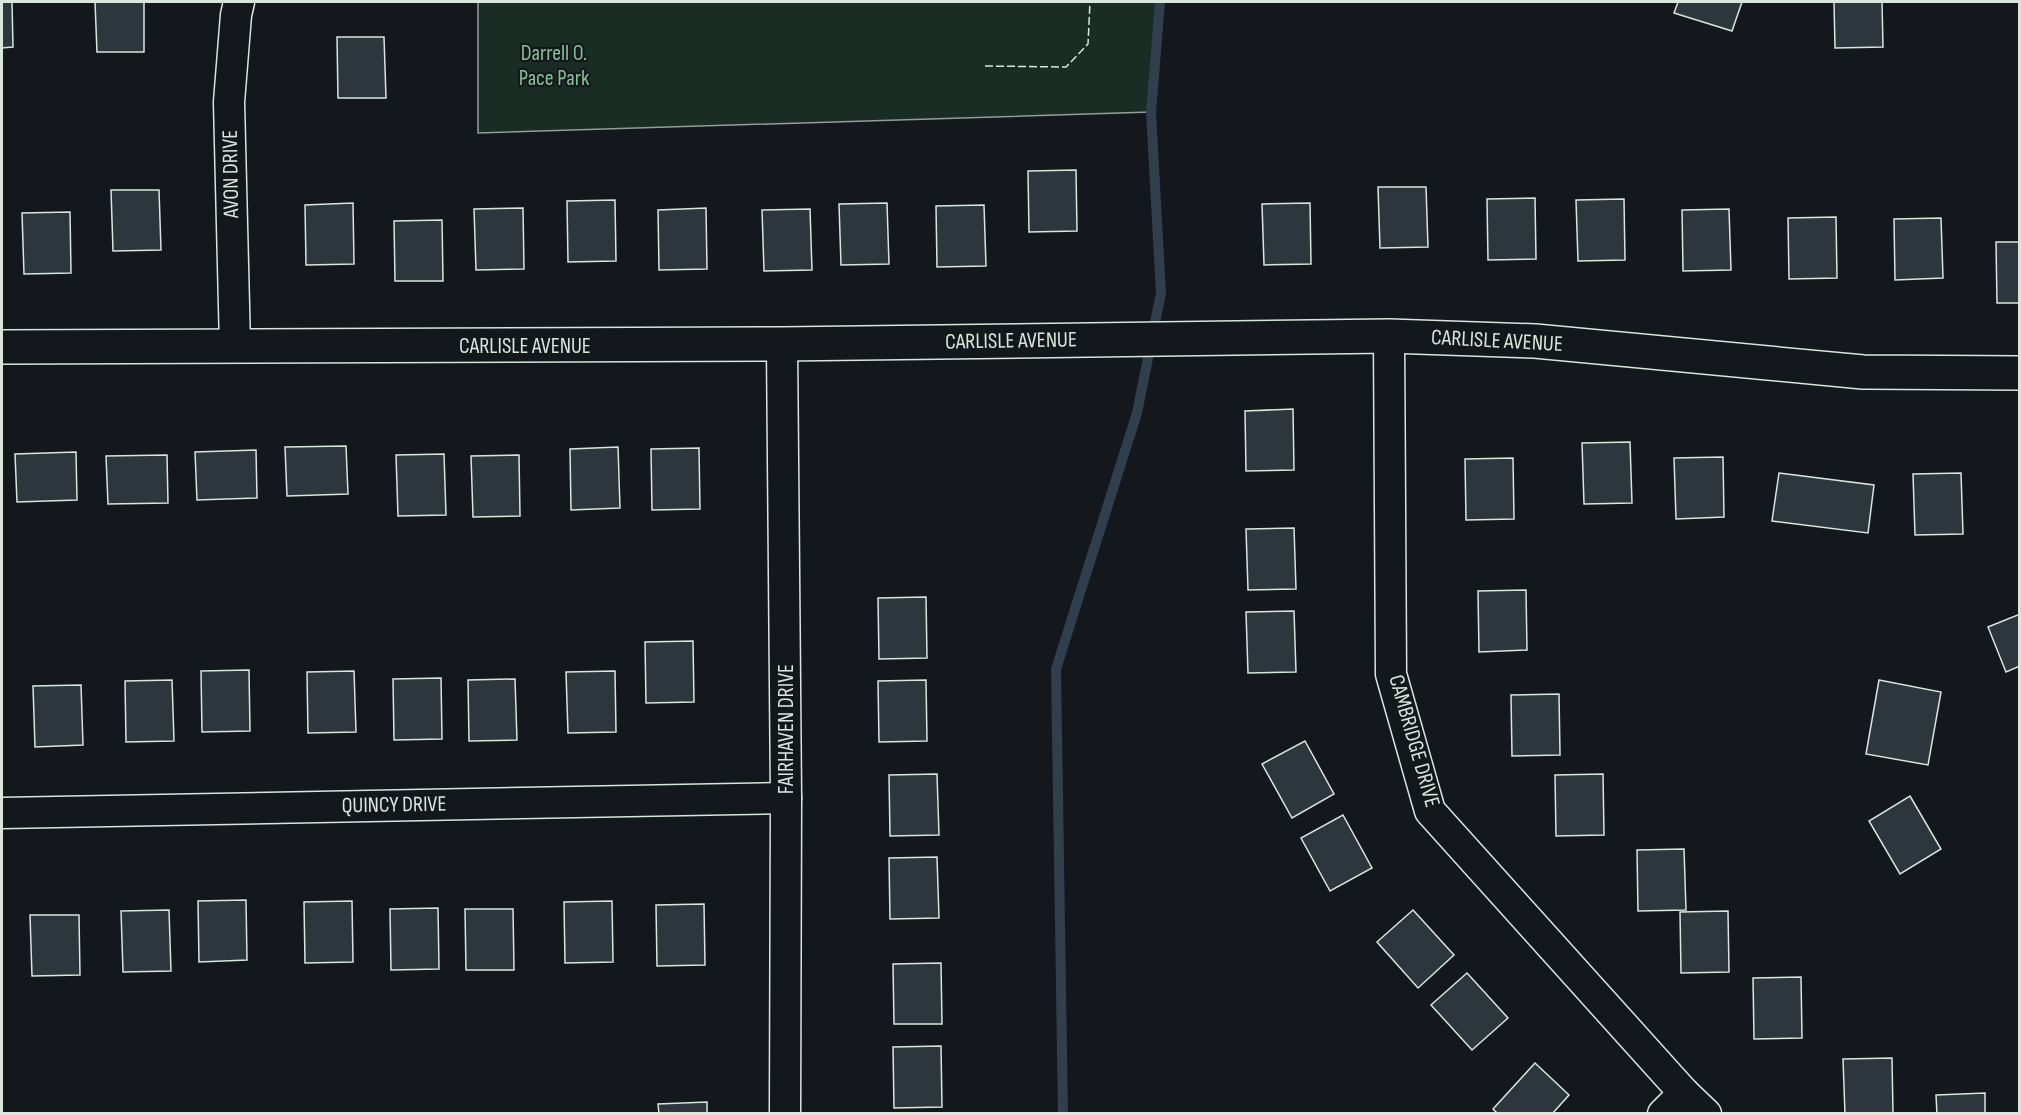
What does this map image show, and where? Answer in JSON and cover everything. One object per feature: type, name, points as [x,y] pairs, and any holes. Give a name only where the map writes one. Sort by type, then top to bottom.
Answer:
[{"type":"street","name":"AVON DRIVE","points":[[235,347],[229,102],[239,2]]},
{"type":"street","name":"CARLISLE AVENUE","points":[[2,347],[782,344],[1389,336],[1535,341],[1863,372],[2019,373]]},
{"type":"street","name":"CAMBRIDGE DRIVE","points":[[1389,336],[1392,674],[1430,811],[1684,1093],[1706,1113]]},
{"type":"street","name":"FAIRHAVEN DRIVE","points":[[782,344],[786,798],[785,1113]]},
{"type":"street","name":"QUINCY DRIVE","points":[[2,813],[786,798]]},
{"type":"street","points":[[1663,1113],[1684,1093]]},
{"type":"green space","name":"Darrell O. Pace Park","points":[[478,2],[1160,2],[1151,112],[478,133]]},
{"type":"building","points":[[2,2],[12,2],[13,47],[2,48]]},
{"type":"building","points":[[95,2],[144,2],[144,52],[97,52]]},
{"type":"building","points":[[1678,2],[1742,2],[1732,31],[1674,13]]},
{"type":"building","points":[[1834,2],[1882,2],[1883,47],[1835,48]]},
{"type":"building","points":[[337,37],[384,37],[386,98],[338,98]]},
{"type":"building","points":[[1076,170],[1077,231],[1029,232],[1028,171]]},
{"type":"building","points":[[1378,187],[1426,187],[1428,247],[1380,248]]},
{"type":"building","points":[[111,190],[159,190],[161,250],[113,251]]},
{"type":"building","points":[[1535,198],[1536,259],[1488,260],[1487,199]]},
{"type":"building","points":[[1624,199],[1625,260],[1578,261],[1576,200]]},
{"type":"building","points":[[615,200],[616,261],[568,262],[567,201]]},
{"type":"building","points":[[353,203],[354,264],[306,265],[305,205]]},
{"type":"building","points":[[887,203],[889,264],[841,265],[839,204]]},
{"type":"building","points":[[1310,203],[1311,264],[1264,265],[1262,204]]},
{"type":"building","points":[[984,205],[986,266],[937,267],[936,206]]},
{"type":"building","points":[[523,208],[524,269],[476,270],[474,209]]},
{"type":"building","points":[[706,208],[707,269],[659,270],[658,210]]},
{"type":"building","points":[[810,209],[812,270],[764,271],[762,210]]},
{"type":"building","points":[[1729,209],[1731,270],[1683,271],[1682,210]]},
{"type":"building","points":[[70,212],[71,273],[24,274],[22,213]]},
{"type":"building","points":[[1836,217],[1837,278],[1789,279],[1788,218]]},
{"type":"building","points":[[1941,218],[1943,278],[1895,280],[1894,219]]},
{"type":"building","points":[[442,220],[443,281],[395,281],[394,221]]},
{"type":"building","points":[[1996,242],[2020,242],[2020,303],[1997,303]]},
{"type":"building","points":[[1293,409],[1294,470],[1246,471],[1245,411]]},
{"type":"building","points":[[1630,442],[1632,503],[1584,504],[1582,443]]},
{"type":"building","points":[[346,446],[348,494],[287,496],[285,447]]},
{"type":"building","points":[[618,447],[620,508],[571,510],[570,449]]},
{"type":"building","points":[[699,448],[700,509],[652,510],[651,449]]},
{"type":"building","points":[[256,450],[257,498],[197,500],[195,452]]},
{"type":"building","points":[[76,452],[77,500],[17,502],[15,454]]},
{"type":"building","points":[[444,454],[446,515],[398,516],[396,455]]},
{"type":"building","points":[[167,455],[168,503],[108,504],[106,456]]},
{"type":"building","points":[[519,455],[520,516],[473,517],[471,456]]},
{"type":"building","points":[[1723,457],[1724,517],[1676,519],[1674,458]]},
{"type":"building","points":[[1513,458],[1514,519],[1466,520],[1465,459]]},
{"type":"building","points":[[1779,473],[1874,485],[1868,533],[1772,521]]},
{"type":"building","points":[[1961,473],[1963,534],[1915,535],[1913,474]]},
{"type":"building","points":[[1294,528],[1296,589],[1248,590],[1246,529]]},
{"type":"building","points":[[1526,590],[1527,650],[1479,652],[1478,591]]},
{"type":"building","points":[[926,597],[927,658],[879,659],[878,598]]},
{"type":"building","points":[[1294,611],[1296,672],[1248,673],[1246,612]]},
{"type":"building","points":[[2020,614],[2020,666],[2006,672],[1988,627]]},
{"type":"building","points":[[693,641],[694,702],[646,703],[645,642]]},
{"type":"building","points":[[249,670],[250,731],[202,732],[201,671]]},
{"type":"building","points":[[354,671],[356,732],[308,733],[307,672]]},
{"type":"building","points":[[615,671],[616,732],[568,733],[566,672]]},
{"type":"building","points":[[441,678],[442,739],[394,740],[393,679]]},
{"type":"building","points":[[515,679],[517,740],[469,741],[468,680]]},
{"type":"building","points":[[172,680],[174,741],[126,742],[125,681]]},
{"type":"building","points":[[926,680],[927,741],[879,742],[878,681]]},
{"type":"building","points":[[1879,680],[1941,692],[1928,765],[1866,754]]},
{"type":"building","points":[[81,685],[83,745],[35,747],[33,686]]},
{"type":"building","points":[[1559,694],[1560,755],[1512,756],[1511,695]]},
{"type":"building","points":[[1305,741],[1334,794],[1292,818],[1262,764]]},
{"type":"building","points":[[937,774],[939,835],[890,836],[889,775]]},
{"type":"building","points":[[1603,774],[1604,835],[1556,836],[1555,775]]},
{"type":"building","points":[[1910,796],[1941,849],[1900,874],[1869,821]]},
{"type":"building","points":[[1343,815],[1372,868],[1330,891],[1301,838]]},
{"type":"building","points":[[1684,849],[1686,910],[1638,911],[1637,850]]},
{"type":"building","points":[[937,857],[939,918],[890,919],[889,858]]},
{"type":"building","points":[[246,900],[247,960],[199,962],[198,901]]},
{"type":"building","points":[[352,901],[353,962],[305,963],[304,902]]},
{"type":"building","points":[[612,901],[613,962],[565,963],[564,902]]},
{"type":"building","points":[[704,904],[705,965],[657,966],[656,905]]},
{"type":"building","points":[[438,908],[439,969],[391,970],[390,909]]},
{"type":"building","points":[[465,909],[513,909],[514,970],[466,970]]},
{"type":"building","points":[[169,910],[171,971],[123,972],[121,911]]},
{"type":"building","points":[[1413,910],[1454,955],[1418,988],[1377,942]]},
{"type":"building","points":[[1728,911],[1729,972],[1681,973],[1680,912]]},
{"type":"building","points":[[30,915],[79,915],[80,975],[32,976]]},
{"type":"building","points":[[941,963],[942,1024],[894,1024],[893,964]]},
{"type":"building","points":[[1467,973],[1508,1018],[1472,1050],[1431,1005]]},
{"type":"building","points":[[1801,977],[1802,1038],[1754,1039],[1753,978]]},
{"type":"building","points":[[941,1046],[942,1107],[894,1108],[893,1047]]},
{"type":"building","points":[[1892,1058],[1893,1114],[1845,1114],[1843,1059]]},
{"type":"building","points":[[1535,1063],[1569,1095],[1552,1114],[1498,1114],[1493,1109]]},
{"type":"building","points":[[1985,1093],[1985,1114],[1937,1114],[1936,1095]]},
{"type":"building","points":[[707,1102],[707,1114],[659,1114],[658,1104]]},
{"type":"waterway","points":[[1063,1114],[1056,669],[1137,413],[1161,293],[1151,112],[1160,2]]},
{"type":"fence","points":[[985,66],[1066,67],[1088,44],[1090,2]]}]
